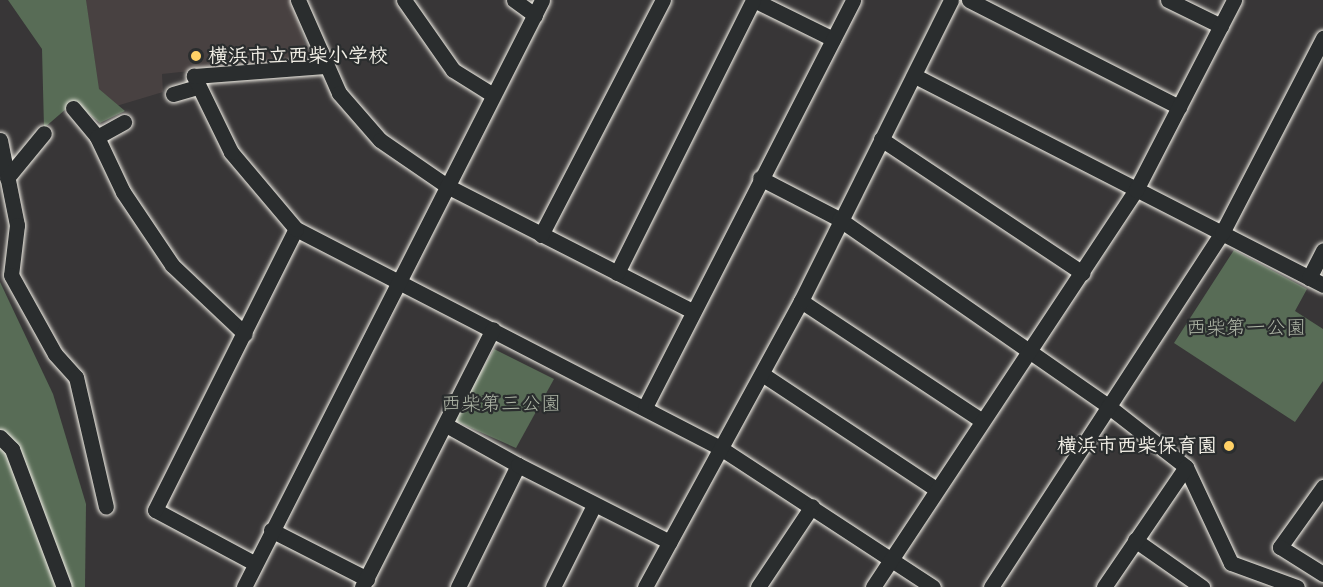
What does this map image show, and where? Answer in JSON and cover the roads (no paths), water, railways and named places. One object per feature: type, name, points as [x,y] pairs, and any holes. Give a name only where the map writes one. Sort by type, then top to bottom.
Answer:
[{"type":"street","points":[[298,0],[325,66],[339,93],[380,140],[447,186],[692,311]]},
{"type":"street","points":[[404,0],[453,70],[493,95]]},
{"type":"street","points":[[514,0],[535,15]]},
{"type":"street","points":[[244,587],[254,563],[542,0]]},
{"type":"street","points":[[541,235],[663,0]]},
{"type":"street","points":[[617,273],[753,0],[833,39]]},
{"type":"street","points":[[645,407],[692,311],[853,0]]},
{"type":"street","points":[[645,587],[801,301],[839,219],[916,77],[951,0]]},
{"type":"street","points":[[969,0],[1179,107]]},
{"type":"street","points":[[1168,0],[1221,26]]},
{"type":"street","points":[[873,587],[1136,190],[1234,0]]},
{"type":"street","points":[[991,587],[1222,233],[1323,38]]},
{"type":"street","points":[[325,66],[194,76],[231,152],[296,230],[397,284],[645,407],[722,449],[933,587]]},
{"type":"street","points":[[916,77],[1323,285]]},
{"type":"street","points":[[173,94],[198,87]]},
{"type":"street","points":[[73,108],[97,137],[123,192],[172,265],[245,334]]},
{"type":"street","points":[[97,137],[124,122]]},
{"type":"street","points":[[7,178],[44,133]]},
{"type":"street","points":[[881,139],[1083,273]]},
{"type":"street","points":[[0,140],[17,225],[11,275],[55,354],[76,377],[106,507]]},
{"type":"street","points":[[760,178],[839,219],[1031,348],[1108,406],[1186,467],[1231,563],[1297,587]]},
{"type":"street","points":[[254,563],[155,510],[296,230]]},
{"type":"street","points":[[1309,278],[1323,250]]},
{"type":"street","points":[[801,301],[982,421]]},
{"type":"street","points":[[271,530],[364,583],[493,330]]},
{"type":"street","points":[[762,374],[936,489]]},
{"type":"street","points":[[446,425],[594,505],[670,542]]},
{"type":"street","points":[[0,437],[12,449],[64,587]]},
{"type":"street","points":[[458,587],[518,465]]},
{"type":"street","points":[[1104,587],[1186,467]]},
{"type":"street","points":[[1323,487],[1280,547],[1323,573]]},
{"type":"street","points":[[553,587],[594,505]]},
{"type":"street","points":[[758,587],[812,506]]},
{"type":"street","points":[[1135,540],[1202,587]]},
{"type":"place","name":"横浜市立西柴小学校","points":[[196,56]]},
{"type":"place","name":"横浜市西柴保育園","points":[[1229,446]]},
{"type":"park label","name":"西柴第一公園","points":[[1246,328]]},
{"type":"park label","name":"西柴第三公園","points":[[501,404]]}]
